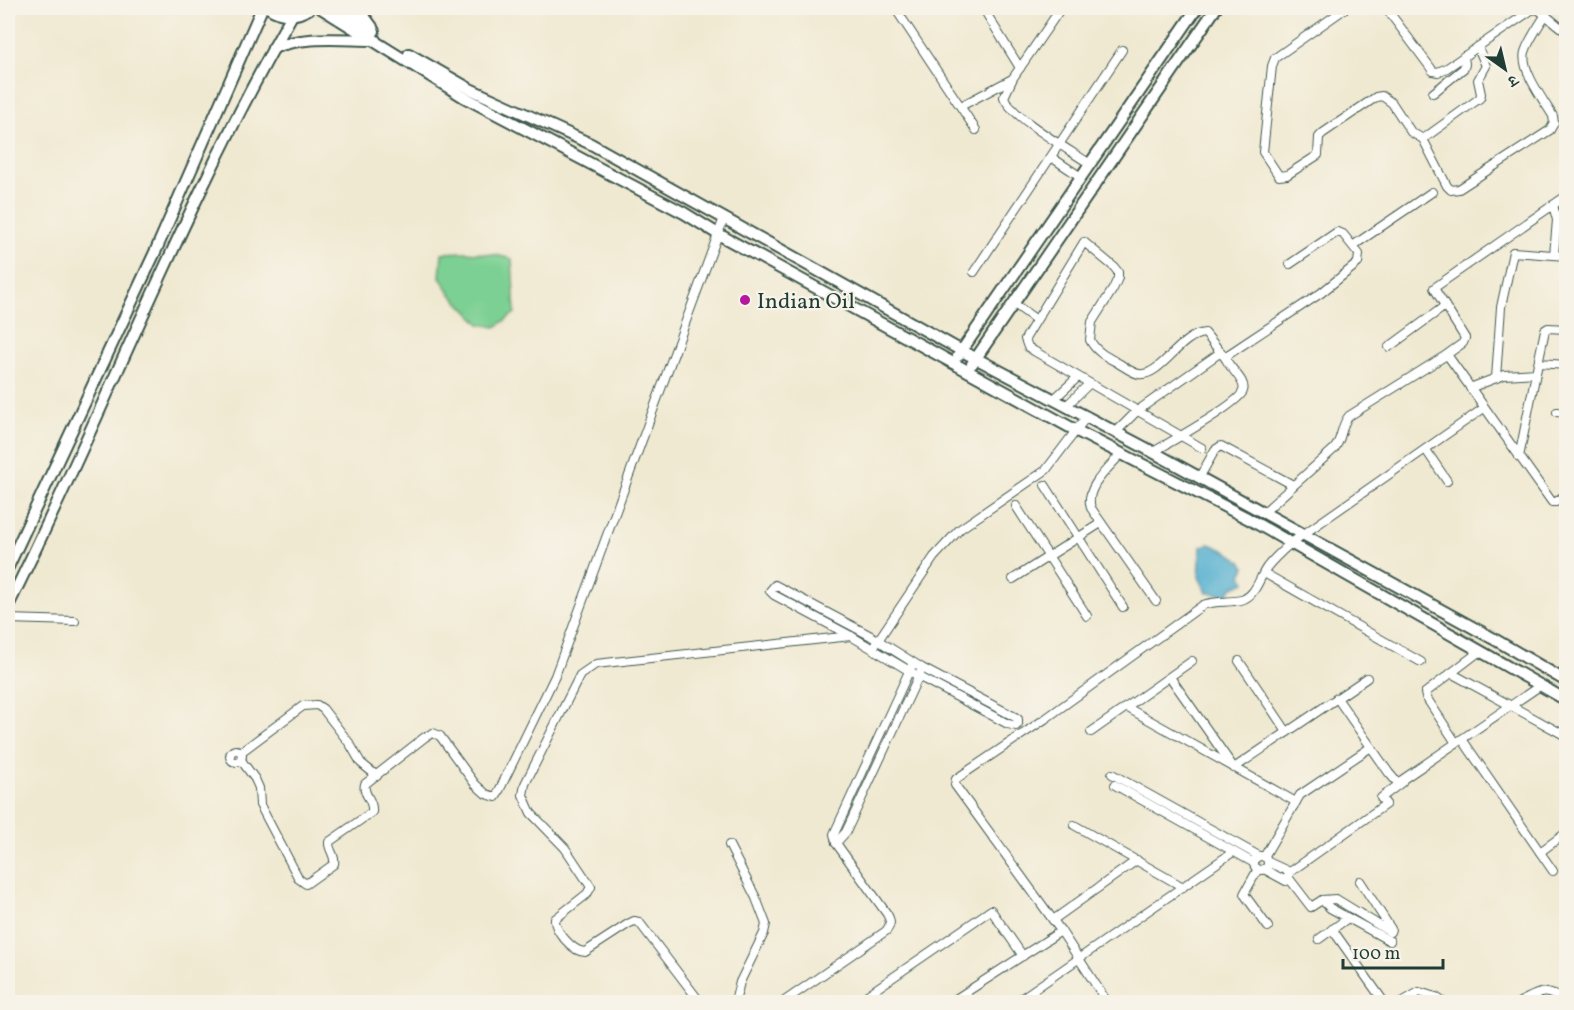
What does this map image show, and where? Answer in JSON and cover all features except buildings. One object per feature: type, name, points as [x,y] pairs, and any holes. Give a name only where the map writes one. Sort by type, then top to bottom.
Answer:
[{"type":"street","points":[[8,567],[156,250],[262,8]]},
{"type":"street","points":[[268,8],[292,15],[310,8]]},
{"type":"street","points":[[321,8],[376,36],[454,81],[582,140],[962,351],[1067,405],[1494,639],[1566,681]]},
{"type":"street","points":[[338,8],[464,97],[684,213],[723,237],[1077,431],[1291,543],[1566,700]]},
{"type":"street","points":[[358,8],[376,36]]},
{"type":"street","points":[[895,8],[976,130]]},
{"type":"street","points":[[983,8],[1020,68]]},
{"type":"street","points":[[1061,8],[1013,78],[1005,92],[1005,103],[1018,116],[1090,164]]},
{"type":"street","points":[[953,364],[1197,8]]},
{"type":"street","points":[[968,372],[975,358],[1216,8]]},
{"type":"street","points":[[1346,8],[1275,58],[1263,146],[1265,157],[1275,173],[1287,175],[1318,154],[1319,137],[1323,133],[1377,97],[1382,96],[1392,103],[1411,132],[1423,139],[1447,186],[1455,190],[1550,130],[1554,123],[1553,116],[1524,63],[1525,53],[1545,14]]},
{"type":"street","points":[[1386,8],[1433,71],[1438,72],[1533,9],[1545,14],[1566,32]]},
{"type":"street","points":[[8,606],[251,87],[292,15]]},
{"type":"street","points":[[273,48],[304,40],[376,36]]},
{"type":"street","points":[[1423,139],[1480,98],[1478,80],[1486,66],[1478,47]]},
{"type":"street","points":[[974,272],[1122,50]]},
{"type":"street","points":[[1433,93],[1464,68],[1464,56]]},
{"type":"street","points":[[961,106],[1013,78]]},
{"type":"street","points":[[1051,157],[1081,177]]},
{"type":"street","points":[[1354,245],[1432,192]]},
{"type":"street","points":[[1263,513],[1338,444],[1342,427],[1349,416],[1448,354],[1465,340],[1434,288],[1566,196]]},
{"type":"street","points":[[1554,205],[1557,226],[1554,255]]},
{"type":"street","points":[[377,776],[361,763],[350,744],[323,709],[317,705],[303,706],[241,756],[259,788],[260,805],[299,879],[306,884],[334,864],[335,860],[328,847],[329,842],[372,812],[373,803],[364,791],[364,786],[377,776],[425,737],[434,733],[440,736],[481,790],[496,797],[555,676],[729,222]]},
{"type":"street","points":[[1116,432],[1137,411],[1223,355],[1235,350],[1334,284],[1358,263],[1359,254],[1343,234],[1337,232],[1290,264]]},
{"type":"street","points":[[1153,452],[1179,436],[1233,401],[1244,391],[1243,385],[1205,333],[1197,333],[1161,362],[1153,372],[1146,374],[1137,374],[1099,352],[1090,340],[1092,322],[1113,289],[1118,272],[1084,242],[1024,339],[1028,347],[1089,384],[1179,436],[1202,448]]},
{"type":"street","points":[[1496,378],[1501,307],[1513,253],[1518,251],[1566,256]]},
{"type":"street","points":[[1013,303],[1035,319]]},
{"type":"street","points":[[1389,347],[1445,306]]},
{"type":"street","points":[[1519,457],[1545,330],[1548,328],[1566,329]]},
{"type":"street","points":[[1448,354],[1552,502],[1556,502],[1566,494]]},
{"type":"street","points":[[1539,363],[1566,365]]},
{"type":"street","points":[[1470,388],[1496,378],[1536,373]]},
{"type":"street","points":[[1054,399],[1078,377]]},
{"type":"street","points":[[1067,405],[1089,384]]},
{"type":"street","points":[[1107,1002],[1061,931],[955,785],[956,779],[1045,719],[1203,605],[1213,601],[1241,600],[1249,596],[1271,562],[1291,543],[1484,408]]},
{"type":"street","points":[[1557,412],[1566,413]]},
{"type":"street","points":[[873,648],[923,572],[954,536],[977,516],[1046,470],[1087,416]]},
{"type":"street","points":[[1199,478],[1215,450],[1224,446],[1293,485]]},
{"type":"street","points":[[1426,450],[1447,481]]},
{"type":"street","points":[[1121,454],[1092,489],[1088,500],[1101,523],[1156,601]]},
{"type":"street","points":[[1045,485],[1123,607]]},
{"type":"street","points":[[45,486],[62,493]]},
{"type":"street","points":[[1016,506],[1087,616]]},
{"type":"street","points":[[1013,579],[1101,523]]},
{"type":"street","points":[[1264,573],[1421,662]]},
{"type":"street","points":[[851,636],[774,596],[770,591],[771,588],[778,585],[879,641],[912,667],[918,676],[1008,724],[1016,726],[1018,724],[1018,719],[1015,717],[922,668],[912,667],[851,636]]},
{"type":"street","points":[[8,619],[75,621]]},
{"type":"street","points":[[700,1002],[639,922],[634,921],[628,924],[585,952],[577,950],[556,927],[555,919],[587,894],[591,887],[569,853],[531,813],[523,795],[525,784],[580,675],[596,664],[851,636]]},
{"type":"street","points":[[1480,651],[1425,693],[1426,697],[1554,871]]},
{"type":"street","points":[[1091,732],[1192,661]]},
{"type":"street","points":[[1239,662],[1287,732]]},
{"type":"street","points":[[783,1002],[890,926],[890,920],[837,843],[834,834],[912,667]]},
{"type":"street","points":[[837,843],[846,832],[922,668]]},
{"type":"street","points":[[1451,673],[1566,736]]},
{"type":"street","points":[[1170,677],[1234,768]]},
{"type":"street","points":[[1234,768],[1367,678]]},
{"type":"street","points":[[1289,874],[1386,804],[1381,798],[1406,779],[1540,686]]},
{"type":"street","points":[[1337,698],[1395,780],[1400,782],[1406,779]]},
{"type":"street","points":[[1126,707],[1296,802]]},
{"type":"street","points":[[1268,927],[1244,894],[1261,863],[1300,795],[1371,747]]},
{"type":"street","points":[[1112,774],[1261,863]]},
{"type":"street","points":[[1114,785],[1233,852],[1289,874],[1311,907],[1322,900],[1336,899],[1390,932],[1360,880]]},
{"type":"street","points":[[1074,825],[1183,887]]},
{"type":"street","points":[[1540,852],[1566,833]]},
{"type":"street","points":[[729,845],[760,905],[766,924],[764,933],[740,982],[735,1002]]},
{"type":"street","points":[[1016,1002],[1233,852]]},
{"type":"street","points":[[1053,920],[1137,860]]},
{"type":"street","points":[[1322,900],[1330,908],[1390,940]]},
{"type":"street","points":[[857,1002],[992,910],[1023,956]]},
{"type":"street","points":[[1319,939],[1348,918]]},
{"type":"street","points":[[1332,929],[1384,1002]]},
{"type":"street","points":[[951,1002],[1061,931]]},
{"type":"street","points":[[1402,1002],[1419,992],[1436,997],[1443,1002]]},
{"type":"street","points":[[1520,1002],[1542,992],[1553,994],[1566,1002]]},
{"type":"green space","points":[[467,252],[512,259],[515,313],[496,327],[480,324],[450,293],[440,277],[442,253]]},
{"type":"water","points":[[1210,544],[1225,550],[1245,567],[1242,574],[1245,582],[1233,587],[1226,595],[1207,593],[1199,577],[1201,546]]},
{"type":"place","name":"Indian Oil","points":[[745,300]]}]
